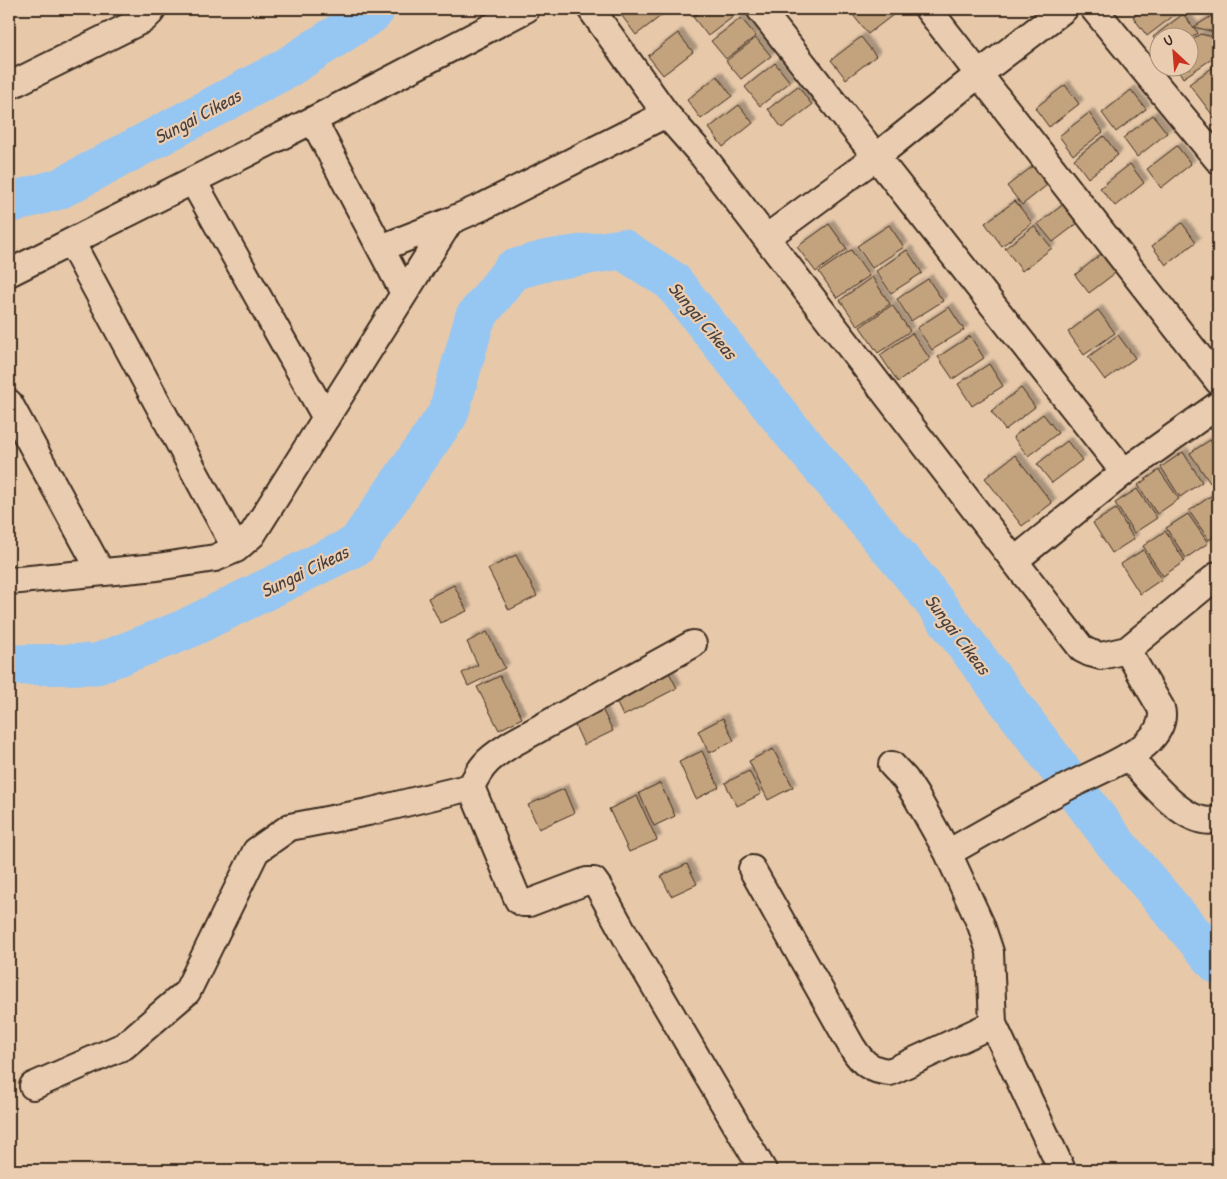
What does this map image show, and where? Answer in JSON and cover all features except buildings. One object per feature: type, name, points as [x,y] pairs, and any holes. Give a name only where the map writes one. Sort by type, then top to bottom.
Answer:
[{"type":"street","points":[[9,86],[144,19],[151,12],[151,9]]},
{"type":"street","points":[[9,273],[313,120],[526,9]]},
{"type":"street","points":[[591,9],[666,114],[703,156],[1082,649],[1090,654],[1101,656],[1127,650],[1218,575]]},
{"type":"street","points":[[760,9],[1124,472]]},
{"type":"street","points":[[928,9],[1218,381]]},
{"type":"street","points":[[766,238],[876,157],[1064,9]]},
{"type":"street","points":[[1094,9],[1218,160]]},
{"type":"street","points":[[381,248],[484,206],[666,114]]},
{"type":"street","points":[[313,120],[404,293]]},
{"type":"street","points":[[193,181],[326,418]]},
{"type":"street","points":[[9,581],[157,566],[215,558],[236,549],[252,535],[450,221]]},
{"type":"street","points":[[71,242],[236,549]]},
{"type":"street","points":[[9,403],[101,572]]},
{"type":"street","points":[[1014,561],[1124,472],[1218,405]]},
{"type":"street","points":[[33,1086],[124,1046],[187,992],[256,850],[290,827],[368,812],[471,787],[485,763],[498,753],[693,644]]},
{"type":"street","points":[[948,853],[1026,808],[1146,745],[1158,731],[1163,713],[1149,685],[1127,650]]},
{"type":"street","points":[[1122,759],[1180,809],[1199,820],[1211,822],[1218,818]]},
{"type":"street","points":[[892,765],[905,779],[916,796],[948,853],[982,925],[990,952],[993,1024],[1062,1170]]},
{"type":"street","points":[[471,787],[518,900],[522,903],[587,881],[594,881],[763,1170]]},
{"type":"street","points":[[752,869],[852,1047],[860,1059],[874,1070],[890,1072],[993,1024]]},
{"type":"waterway","name":"Sungai Cikeas","points":[[9,203],[59,189],[285,69],[372,13],[375,9]]},
{"type":"waterway","name":"Sungai Cikeas","points":[[9,665],[97,664],[184,630],[357,545],[448,414],[475,318],[513,270],[548,260],[622,249],[672,281],[790,429],[923,587],[1116,844],[1218,964]]}]
